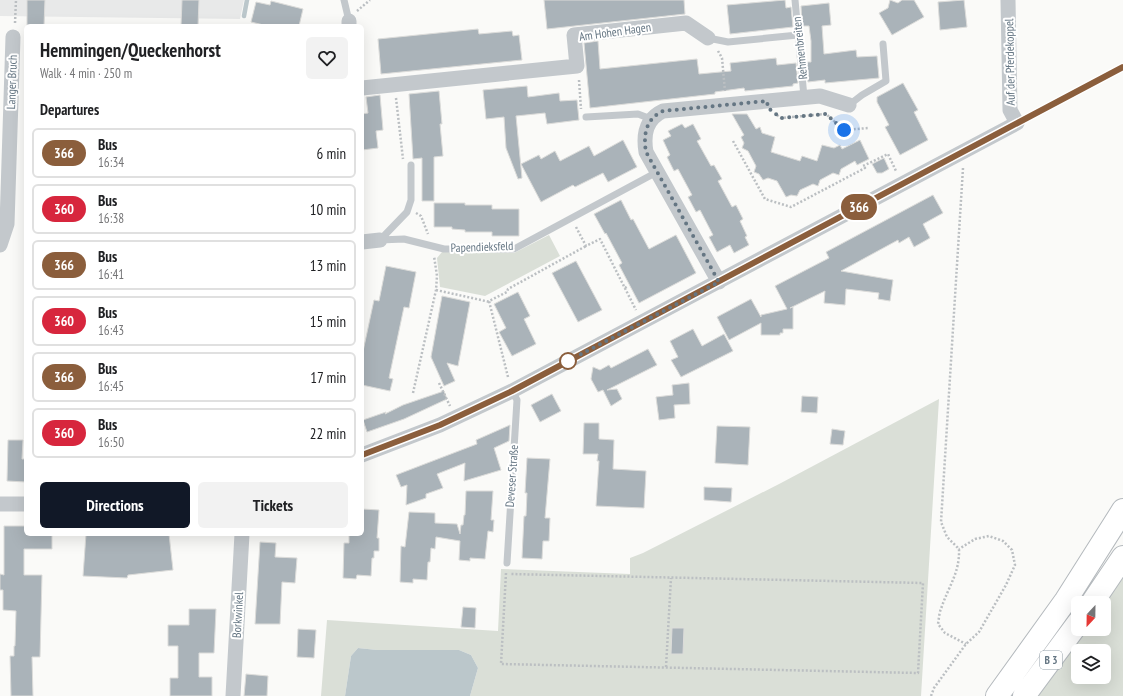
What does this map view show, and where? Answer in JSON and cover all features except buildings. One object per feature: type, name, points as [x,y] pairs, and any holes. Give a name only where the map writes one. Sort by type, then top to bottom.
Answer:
[{"type":"highway","name":"B 3","points":[[996,696],[1066,600],[1123,510]]},
{"type":"highway","points":[[1097,596],[1123,557]]},
{"type":"highway","name":"B 3","points":[[1024,696],[1071,632]]},
{"type":"street","name":"Auf der Pferdekoppel","points":[[1008,0],[1010,110],[1017,123]]},
{"type":"street","name":"Am Hohen Hagen","points":[[577,66],[574,36],[686,23],[708,38]]},
{"type":"street","name":"Langer Bruch","points":[[0,245],[7,224],[13,37]]},
{"type":"street","points":[[364,88],[577,66]]},
{"type":"street","name":"Rehmenbreiten","points":[[651,119],[663,111],[804,97],[820,96],[849,106]]},
{"type":"street","points":[[651,119],[646,129],[644,141],[646,152],[719,282]]},
{"type":"street","points":[[364,454],[405,440],[512,391],[1017,123]]},
{"type":"street","name":"Papendieksfeld","points":[[364,242],[380,240]]},
{"type":"street","points":[[0,504],[24,504]]},
{"type":"street","name":"Borkwinkel","points":[[233,696],[242,536]]},
{"type":"lane","points":[[344,0],[349,23]]},
{"type":"lane","name":"Rehmenbreiten","points":[[795,0],[804,97]]},
{"type":"lane","name":"Am Hohen Hagen","points":[[708,38],[728,42],[798,35]]},
{"type":"lane","points":[[849,106],[862,95],[886,81],[883,44]]},
{"type":"lane","points":[[1017,123],[1123,67]]},
{"type":"lane","points":[[586,117],[638,114],[651,119]]},
{"type":"lane","points":[[380,240],[407,212],[411,200],[412,165]]},
{"type":"lane","name":"Papendieksfeld","points":[[380,240],[404,239],[444,249],[514,249],[657,172]]},
{"type":"lane","name":"Deveser Straße","points":[[507,563],[517,400],[512,391]]},
{"type":"path","points":[[13,37],[16,17],[16,0]]},
{"type":"path","points":[[708,38],[722,58],[726,105]]},
{"type":"path","points":[[577,66],[581,110],[586,117]]},
{"type":"path","points":[[395,84],[404,160],[412,165]]},
{"type":"path","points":[[767,101],[768,108],[781,118],[826,114],[844,130],[869,128]]},
{"type":"path","points":[[733,141],[765,199],[790,207],[865,168],[863,166],[888,154],[898,176]]},
{"type":"path","points":[[960,154],[963,164],[941,522],[947,537],[959,548],[959,561],[953,582],[941,609],[938,624],[945,633],[966,644]]},
{"type":"path","points":[[408,207],[421,216],[432,246],[437,276],[436,290],[413,393]]},
{"type":"path","points":[[571,218],[586,246]]},
{"type":"path","points":[[436,290],[490,302],[507,292],[508,289],[600,239],[642,322]]},
{"type":"path","points":[[490,302],[512,391]]},
{"type":"path","points":[[439,383],[456,417]]},
{"type":"path","points":[[931,696],[934,688],[966,644],[978,632],[1006,585],[1015,565],[1012,550],[1003,541],[989,536],[975,539],[959,548]]},
{"type":"path","points":[[506,574],[923,583],[918,672],[666,667],[501,664],[506,574]]},
{"type":"path","points":[[666,667],[671,578]]},
{"type":"shaded area","points":[[0,0],[244,0],[240,19],[0,16]]},
{"type":"shaded area","points":[[549,235],[560,256],[485,296],[440,287],[437,258],[442,252],[514,253]]},
{"type":"shaded area","points":[[939,399],[921,696],[470,696],[478,668],[471,655],[459,650],[377,650],[358,648],[351,656],[345,696],[321,696],[327,620],[498,631],[501,569],[630,574],[630,558],[643,553],[781,483]]},
{"type":"shaded area","points":[[1123,575],[1123,696],[1032,696],[1071,645],[1071,684],[1111,684],[1111,644],[1072,644],[1078,636],[1111,636],[1111,596],[1109,596]]},
{"type":"shaded area","points":[[358,648],[377,650],[459,650],[471,655],[478,668],[470,696],[345,696],[351,656]]},
{"type":"waterway","points":[[244,16],[247,0]]},
{"type":"bus line","name":"366","points":[[364,454],[440,425],[512,391],[1123,67]]},
{"type":"route","points":[[568,361],[567,362],[719,282],[646,152],[644,141],[646,129],[651,119],[656,114],[663,111],[767,101],[768,108],[781,118],[826,114],[844,130]]}]
